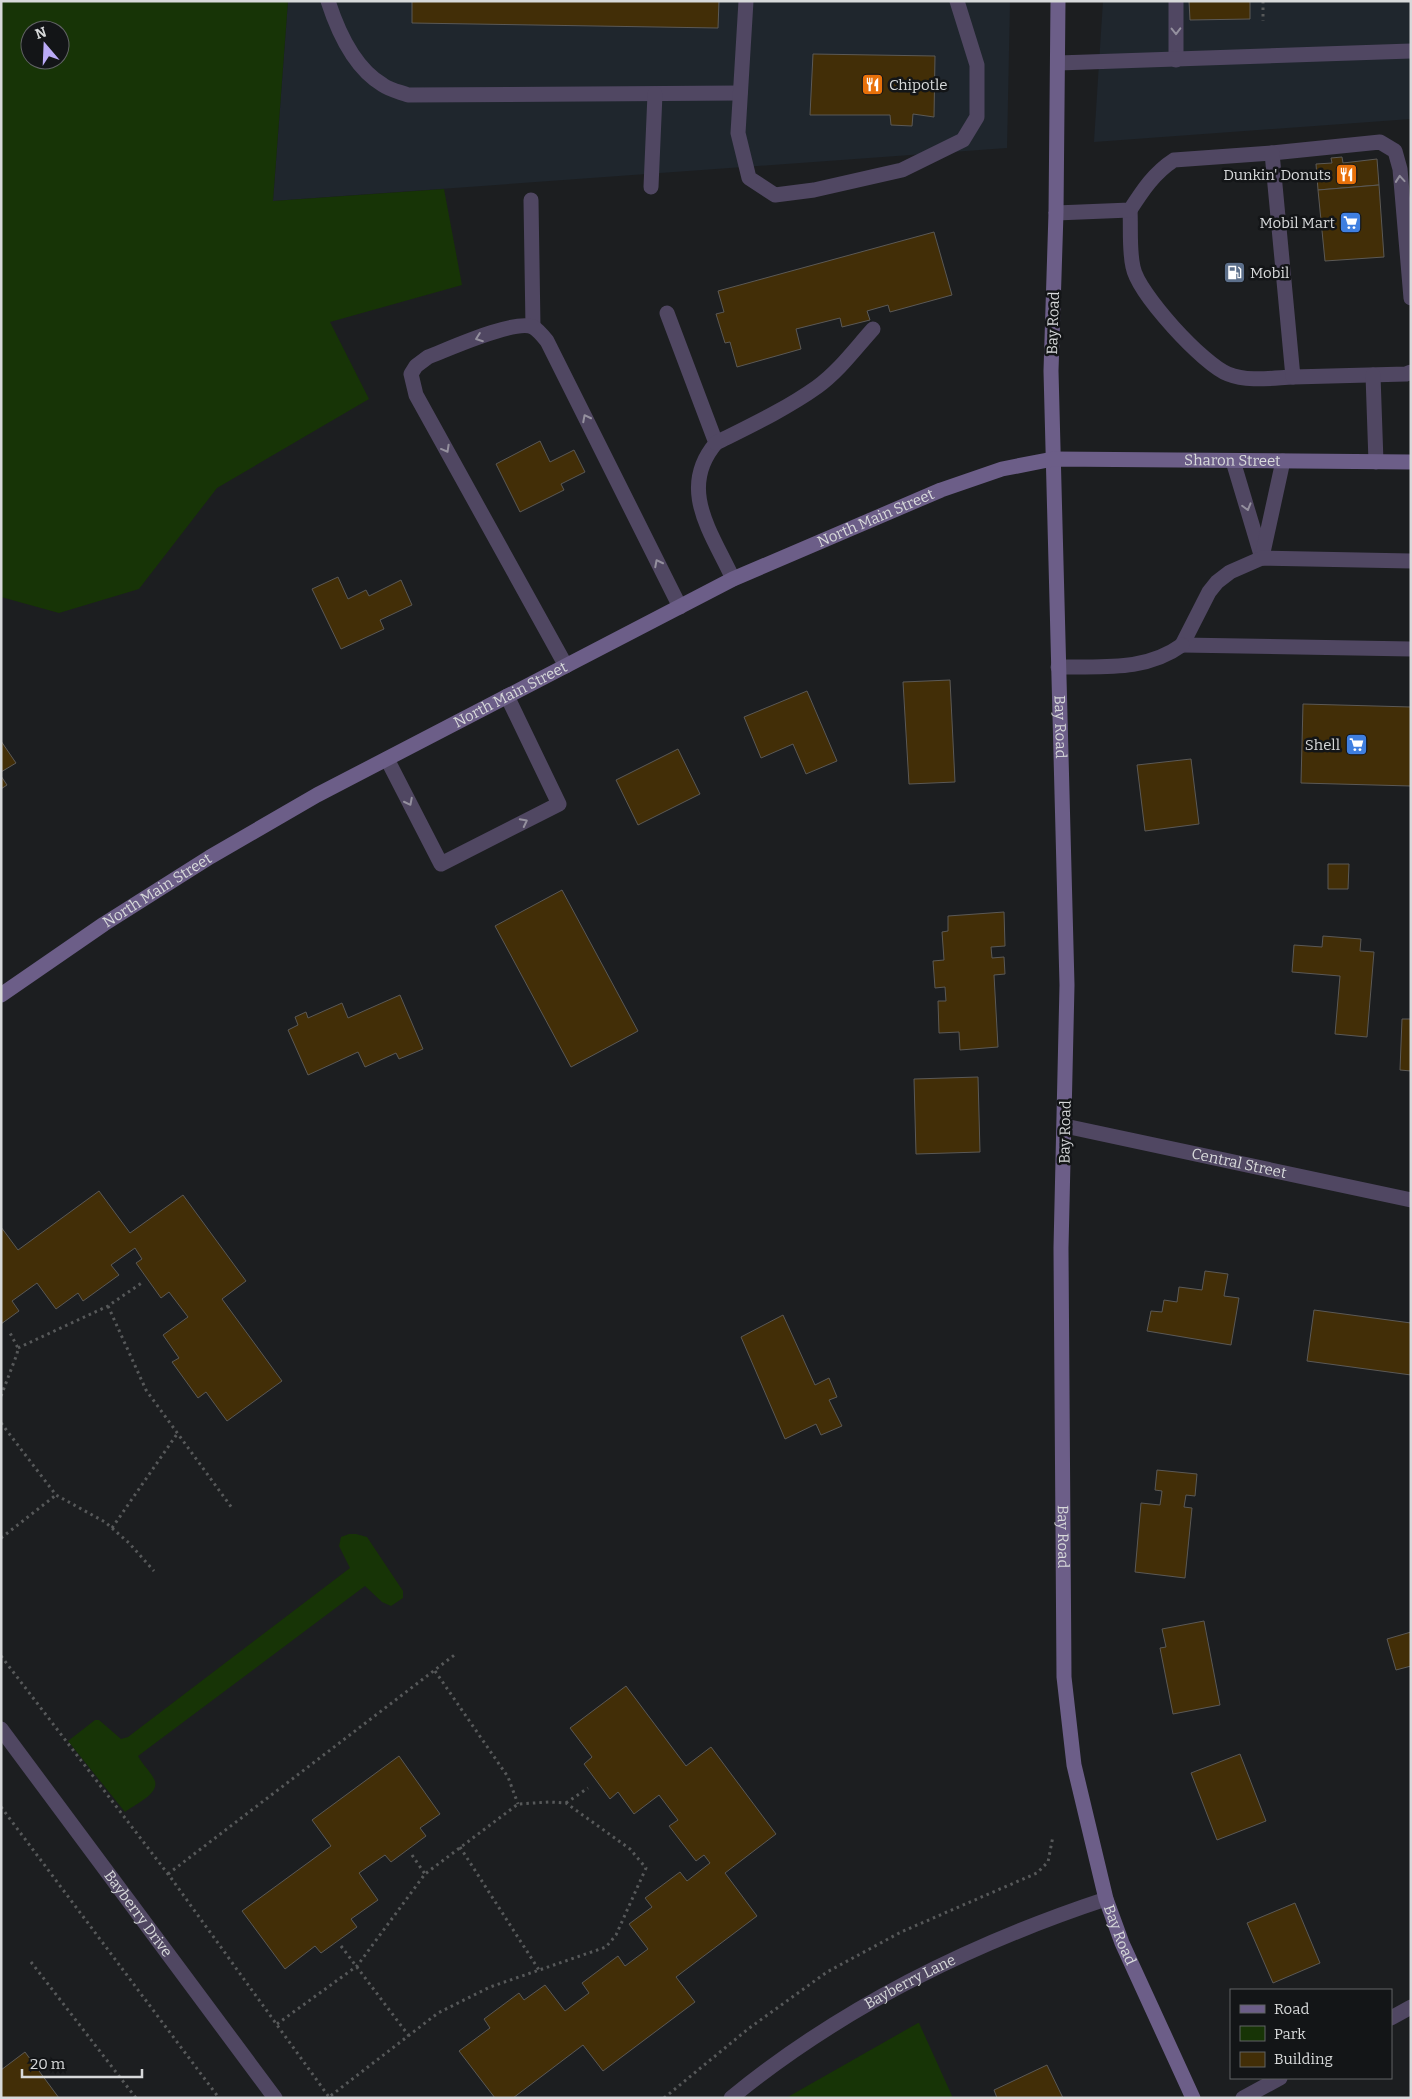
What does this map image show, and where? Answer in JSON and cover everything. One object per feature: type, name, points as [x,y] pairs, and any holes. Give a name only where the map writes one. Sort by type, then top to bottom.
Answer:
[{"type":"main road","name":"Bay Road","points":[[1058,1],[1052,371],[1067,986],[1061,1248],[1064,1677],[1074,1765],[1106,1899],[1122,1943],[1193,2098]]},
{"type":"main road","name":"Sharon Street","points":[[1053,459],[1411,462]]},
{"type":"main road","name":"North Main Street","points":[[1,995],[104,924],[210,857],[387,759],[680,606],[733,579],[941,490],[1002,469],[1053,459]]},
{"type":"street","points":[[328,1],[336,27],[348,49],[365,70],[383,85],[408,95],[740,93]]},
{"type":"street","points":[[746,1],[738,133],[749,178],[775,195],[814,190],[902,170],[963,140],[977,116],[977,65],[957,1]]},
{"type":"street","points":[[1176,1],[1176,60]]},
{"type":"street","points":[[1058,63],[1411,51]]},
{"type":"street","points":[[651,187],[655,94]]},
{"type":"street","points":[[1411,298],[1398,157],[1391,147],[1380,142],[1272,153],[1174,160],[1161,168],[1150,180],[1130,210],[1133,267],[1143,291],[1157,310],[1216,369],[1230,375],[1250,378],[1373,375],[1411,372]]},
{"type":"street","points":[[1272,153],[1293,377]]},
{"type":"street","points":[[531,200],[533,327]]},
{"type":"street","points":[[1056,213],[1130,210]]},
{"type":"street","points":[[667,313],[716,443]]},
{"type":"street","points":[[566,666],[411,383],[411,374],[416,366],[428,357],[513,326],[533,327],[547,341],[680,606]]},
{"type":"street","points":[[733,579],[700,506],[697,492],[701,464],[716,443],[787,406],[818,386],[843,364],[873,329]]},
{"type":"street","points":[[1373,375],[1376,462]]},
{"type":"street","points":[[1233,460],[1262,558]]},
{"type":"street","points":[[1262,558],[1283,461]]},
{"type":"street","points":[[1058,667],[1151,662],[1169,654],[1182,645],[1216,582],[1230,572],[1262,558],[1411,561]]},
{"type":"street","points":[[1182,645],[1411,649]]},
{"type":"street","points":[[387,759],[441,864],[559,804],[507,696]]},
{"type":"street","name":"Central Street","points":[[1065,1126],[1411,1200]]},
{"type":"street","name":"Bayberry Drive","points":[[1,1729],[275,2098]]},
{"type":"street","name":"Bayberry Lane","points":[[730,2098],[803,2042],[952,1958],[1049,1918],[1106,1899]]},
{"type":"street","points":[[1392,2017],[1411,2007]]},
{"type":"street","points":[[1243,2098],[1278,2079]]},
{"type":"path","points":[[1263,1],[1264,22]]},
{"type":"path","points":[[18,1348],[108,1306],[143,1282]]},
{"type":"path","points":[[108,1306],[146,1390],[232,1508]]},
{"type":"path","points":[[1,1396],[18,1348],[10,1331]]},
{"type":"path","points":[[1,1423],[56,1495],[112,1528],[154,1571]]},
{"type":"path","points":[[112,1528],[177,1434]]},
{"type":"path","points":[[1,1538],[56,1495]]},
{"type":"path","points":[[168,1874],[457,1653]]},
{"type":"path","points":[[1,1656],[168,1874],[330,2097],[438,2013],[481,1991],[606,1947],[616,1935],[646,1868],[630,1849],[566,1804],[549,1802],[518,1804],[425,1874],[357,1966],[277,2024]]},
{"type":"path","points":[[435,1671],[508,1777],[518,1804]]},
{"type":"path","points":[[566,1804],[588,1788]]},
{"type":"path","points":[[1,1807],[219,2098]]},
{"type":"path","points":[[664,2098],[748,2029],[827,1972],[901,1932],[1037,1873],[1048,1862],[1053,1836]]},
{"type":"path","points":[[460,1847],[539,1970]]},
{"type":"path","points":[[412,1855],[425,1874]]},
{"type":"path","points":[[341,1946],[409,2036]]},
{"type":"path","points":[[31,1962],[136,2098]]},
{"type":"shaded area","points":[[288,1],[1010,1],[1007,148],[273,201]]},
{"type":"shaded area","points":[[1103,1],[1411,1],[1411,119],[1094,142]]},
{"type":"green space","points":[[1,1],[288,1],[273,201],[444,189],[462,285],[330,322],[369,399],[217,488],[139,589],[59,613],[1,597]]},
{"type":"green space","points":[[349,1534],[367,1537],[403,1591],[403,1598],[391,1606],[382,1602],[365,1586],[138,1756],[154,1779],[154,1789],[146,1798],[125,1812],[68,1741],[95,1720],[99,1720],[121,1739],[128,1737],[350,1568],[339,1546],[341,1537]]},
{"type":"green space","points":[[918,2023],[953,2098],[786,2098]]},
{"type":"building","points":[[412,1],[719,1],[718,28],[412,23]]},
{"type":"building","points":[[1189,1],[1250,1],[1250,19],[1190,20]]},
{"type":"building","name":"Chipotle","points":[[813,54],[935,56],[934,117],[913,114],[912,126],[891,125],[890,115],[810,115]]},
{"type":"building","name":"Dunkin' Donuts","points":[[1342,157],[1343,163],[1377,159],[1379,185],[1318,190],[1316,164],[1332,163],[1331,158]]},
{"type":"building","name":"Mobil Mart","points":[[1379,185],[1384,257],[1325,261],[1318,190]]},
{"type":"building","points":[[934,232],[952,295],[890,312],[888,305],[867,311],[870,320],[842,327],[840,318],[796,329],[801,349],[737,367],[730,342],[725,343],[716,314],[724,312],[718,291]]},
{"type":"building","points":[[540,441],[550,462],[574,450],[585,472],[561,484],[564,490],[520,512],[496,464]]},
{"type":"building","points":[[338,577],[348,599],[366,590],[369,596],[401,580],[412,605],[380,620],[384,629],[341,649],[312,589]]},
{"type":"building","points":[[950,680],[955,782],[909,784],[903,682]]},
{"type":"building","points":[[807,691],[837,761],[806,774],[793,744],[761,758],[744,717]]},
{"type":"building","name":"Shell","points":[[1303,704],[1411,707],[1411,786],[1301,783]]},
{"type":"building","points":[[1,741],[16,763],[1,772]]},
{"type":"building","points":[[678,749],[700,794],[638,825],[616,780]]},
{"type":"building","points":[[1191,759],[1199,824],[1145,831],[1137,765]]},
{"type":"building","points":[[1,776],[7,785],[1,789]]},
{"type":"building","points":[[1328,864],[1349,864],[1348,889],[1328,889]]},
{"type":"building","points":[[562,890],[638,1031],[571,1067],[495,926]]},
{"type":"building","points":[[1004,912],[1005,946],[991,947],[992,958],[1004,957],[1005,974],[994,975],[998,1047],[960,1050],[959,1032],[939,1033],[938,1001],[946,1001],[945,987],[935,988],[933,961],[944,960],[942,932],[948,931],[948,916]]},
{"type":"building","points":[[1323,936],[1361,939],[1360,951],[1374,952],[1367,1037],[1335,1034],[1340,976],[1292,972],[1294,945],[1322,947]]},
{"type":"building","points":[[400,995],[423,1049],[399,1059],[396,1053],[365,1067],[358,1052],[308,1075],[288,1030],[298,1025],[295,1017],[306,1012],[308,1018],[342,1003],[348,1018]]},
{"type":"building","points":[[1402,1019],[1411,1019],[1411,1071],[1400,1070]]},
{"type":"building","points":[[978,1077],[980,1152],[916,1154],[914,1079]]},
{"type":"building","points":[[99,1191],[130,1233],[183,1195],[246,1281],[222,1299],[282,1381],[227,1421],[206,1392],[198,1398],[172,1362],[179,1358],[163,1335],[188,1317],[169,1292],[161,1298],[136,1263],[142,1259],[135,1248],[111,1265],[119,1275],[83,1301],[78,1293],[56,1309],[37,1283],[12,1301],[19,1311],[1,1324],[1,1227],[18,1250]]},
{"type":"building","points":[[1205,1271],[1228,1274],[1224,1296],[1239,1298],[1231,1345],[1147,1331],[1151,1311],[1162,1312],[1164,1300],[1177,1302],[1179,1287],[1202,1290]]},
{"type":"building","points":[[1314,1310],[1411,1323],[1411,1375],[1307,1361]]},
{"type":"building","points":[[783,1315],[815,1385],[829,1378],[837,1397],[829,1400],[842,1426],[821,1435],[816,1424],[785,1439],[741,1337]]},
{"type":"building","points":[[1157,1470],[1197,1474],[1195,1496],[1186,1495],[1184,1507],[1192,1508],[1185,1578],[1135,1572],[1141,1503],[1160,1505],[1162,1491],[1155,1490]]},
{"type":"building","points":[[1204,1621],[1220,1705],[1173,1714],[1160,1648],[1166,1647],[1162,1629]]},
{"type":"building","points":[[1411,1632],[1411,1666],[1396,1670],[1387,1639]]},
{"type":"building","points":[[626,1686],[686,1766],[711,1747],[776,1834],[725,1873],[757,1916],[676,1977],[695,2002],[603,2071],[583,2045],[513,2098],[495,2098],[459,2051],[490,2028],[484,2019],[519,1993],[524,2000],[545,1985],[565,2011],[589,1993],[582,1983],[618,1956],[625,1966],[648,1949],[629,1924],[652,1907],[645,1898],[680,1872],[687,1881],[710,1863],[704,1855],[696,1861],[669,1826],[678,1820],[659,1795],[634,1814],[618,1792],[610,1799],[584,1764],[592,1757],[570,1728]]},
{"type":"building","points":[[1240,1754],[1266,1821],[1217,1840],[1191,1773]]},
{"type":"building","points":[[399,1756],[440,1814],[420,1828],[426,1836],[391,1862],[385,1855],[359,1873],[378,1900],[351,1919],[357,1927],[321,1953],[315,1946],[285,1969],[242,1911],[331,1846],[312,1820]]},
{"type":"building","points":[[1295,1903],[1320,1963],[1273,1983],[1247,1923]]},
{"type":"building","points":[[25,2052],[59,2098],[1,2098],[1,2070]]},
{"type":"building","points":[[1047,2065],[1063,2098],[997,2098],[994,2090]]},
{"type":"place","name":"Chipotle","points":[[873,85]]},
{"type":"place","name":"Dunkin' Donuts","points":[[1347,175]]},
{"type":"place","name":"Mobil Mart","points":[[1351,223]]},
{"type":"place","name":"Mobil","points":[[1234,273]]},
{"type":"place","name":"Shell","points":[[1356,745]]}]
